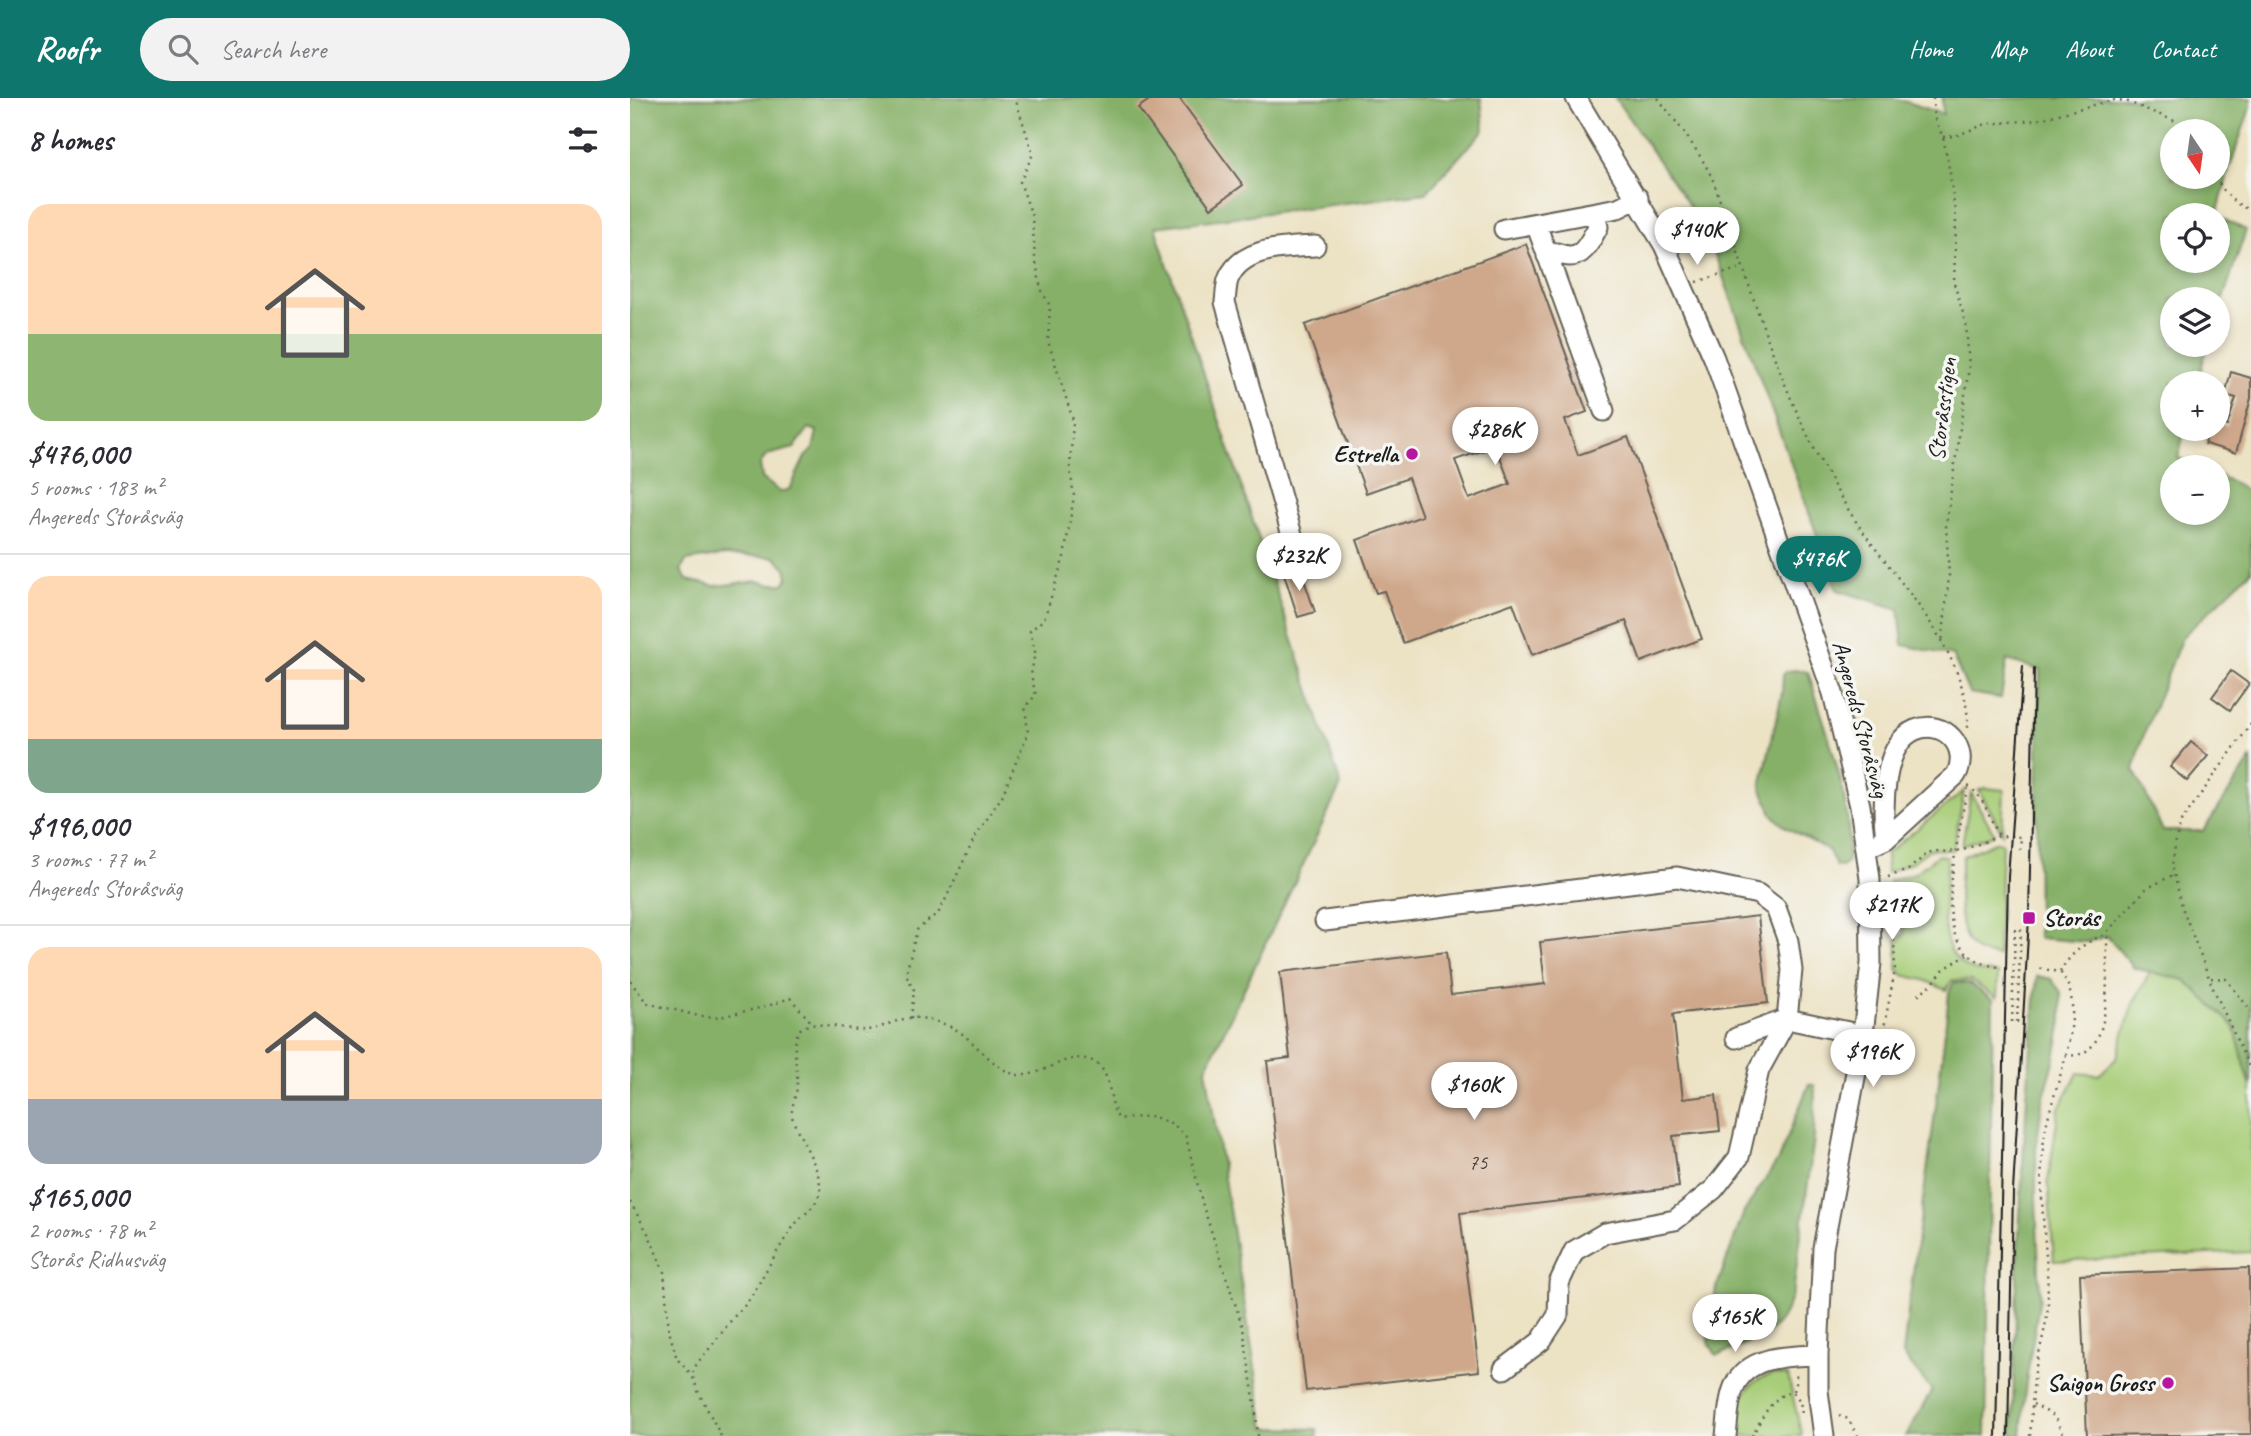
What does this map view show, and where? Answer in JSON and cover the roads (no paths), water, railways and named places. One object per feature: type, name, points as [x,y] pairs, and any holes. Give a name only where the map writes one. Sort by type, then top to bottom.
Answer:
[{"type":"street","name":"Angereds Storåsväg","points":[[1576,98],[1638,198],[1684,286],[1714,358],[1833,694],[1850,758],[1867,848],[1870,879],[1872,1036],[1822,1248],[1818,1355],[1820,1415],[1824,1436]]},
{"type":"street","points":[[1504,229],[1618,208],[1638,198]]},
{"type":"street","points":[[1547,256],[1557,253],[1566,257],[1577,256],[1584,251],[1598,228],[1595,213]]},
{"type":"street","points":[[1536,224],[1604,411]]},
{"type":"street","points":[[1293,535],[1225,302],[1228,281],[1240,263],[1258,253],[1315,246]]},
{"type":"street","points":[[1867,848],[1886,839],[1956,775],[1960,768],[1961,755],[1950,734],[1938,729],[1915,730],[1896,746],[1891,758],[1883,817],[1886,839]]},
{"type":"street","points":[[1325,921],[1677,877],[1758,894],[1776,908],[1788,941],[1792,970],[1787,1018],[1759,1070],[1739,1157],[1714,1189],[1675,1220],[1605,1233],[1574,1251],[1559,1283],[1558,1315],[1541,1341],[1504,1369]]},
{"type":"street","points":[[1736,1038],[1787,1018],[1872,1036]]},
{"type":"street","points":[[1726,1436],[1733,1392],[1737,1382],[1748,1369],[1769,1359],[1818,1355]]},
{"type":"tram line","points":[[1996,1436],[2008,877],[2023,666]]},
{"type":"tram line","points":[[2008,1436],[2013,1191],[2029,918],[2034,668]]},
{"type":"place","name":"Estrella","points":[[1412,454]]},
{"type":"place","name":"Storås","points":[[2029,918]]},
{"type":"place","name":"Saigon Gross","points":[[2168,1383]]}]
